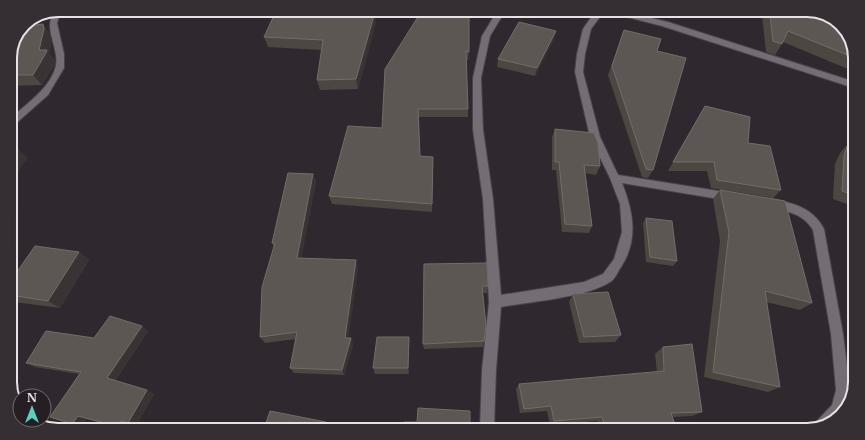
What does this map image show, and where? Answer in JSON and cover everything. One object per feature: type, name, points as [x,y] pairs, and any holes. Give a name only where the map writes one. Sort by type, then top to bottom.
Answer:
[{"type":"street","points":[[487,423],[489,370],[495,302],[488,199],[478,130],[478,78],[486,36],[498,17]]},
{"type":"street","points":[[495,302],[585,287],[607,278],[619,261],[628,232],[625,204],[615,178],[595,136],[579,72],[581,54],[587,29],[596,17]]},
{"type":"street","points":[[638,17],[665,24],[848,83]]},
{"type":"street","points":[[17,118],[45,93],[60,68],[60,54],[49,24],[54,18]]},
{"type":"street","points":[[615,178],[742,199]]},
{"type":"street","points":[[758,201],[801,210],[813,219],[818,229],[837,334],[843,390],[838,409]]},
{"type":"building","points":[[273,17],[374,17],[356,79],[317,80],[323,40],[264,37]]},
{"type":"building","points":[[418,17],[469,17],[469,52],[466,51],[468,109],[418,109],[420,156],[433,157],[432,204],[329,196],[348,126],[382,128],[385,69]]},
{"type":"building","points":[[770,17],[815,18],[825,21],[838,31],[844,40],[848,55],[788,31],[782,44],[773,41]]},
{"type":"building","points":[[519,22],[556,31],[537,68],[498,59]]},
{"type":"building","points":[[43,24],[44,29],[39,50],[47,50],[33,75],[17,75],[18,47],[25,33],[33,25]]},
{"type":"building","points":[[624,30],[661,39],[657,51],[686,58],[653,170],[646,169],[612,66]]},
{"type":"building","points":[[705,106],[750,117],[748,143],[770,146],[781,190],[717,180],[714,162],[673,162]]},
{"type":"building","points":[[555,129],[594,133],[598,143],[600,166],[584,165],[592,226],[565,224],[559,162],[555,162]]},
{"type":"building","points":[[848,144],[848,193],[842,191],[844,156]]},
{"type":"building","points":[[288,173],[313,174],[297,258],[356,260],[345,338],[351,338],[342,370],[290,368],[297,332],[260,337],[262,287],[275,243],[272,243]]},
{"type":"building","points":[[720,190],[785,201],[812,303],[765,291],[780,387],[713,372],[729,232]]},
{"type":"building","points":[[646,218],[672,221],[677,261],[650,257]]},
{"type":"building","points":[[35,246],[79,252],[48,301],[17,296],[17,272]]},
{"type":"building","points":[[487,263],[488,286],[482,286],[486,326],[484,341],[423,344],[424,264]]},
{"type":"building","points":[[608,292],[621,335],[584,337],[573,294]]},
{"type":"building","points":[[110,316],[142,326],[107,378],[147,390],[128,423],[121,421],[120,423],[104,423],[78,416],[73,423],[69,423],[52,418],[52,414],[81,372],[26,363],[46,331],[94,338]]},
{"type":"building","points":[[377,337],[409,337],[408,368],[373,368]]},
{"type":"building","points":[[692,344],[702,412],[671,413],[674,422],[604,423],[602,417],[554,421],[551,406],[524,409],[519,384],[664,371],[663,347]]},
{"type":"building","points":[[418,408],[470,411],[470,423],[404,423],[417,422]]},
{"type":"building","points":[[270,411],[326,422],[326,423],[266,423]]}]
